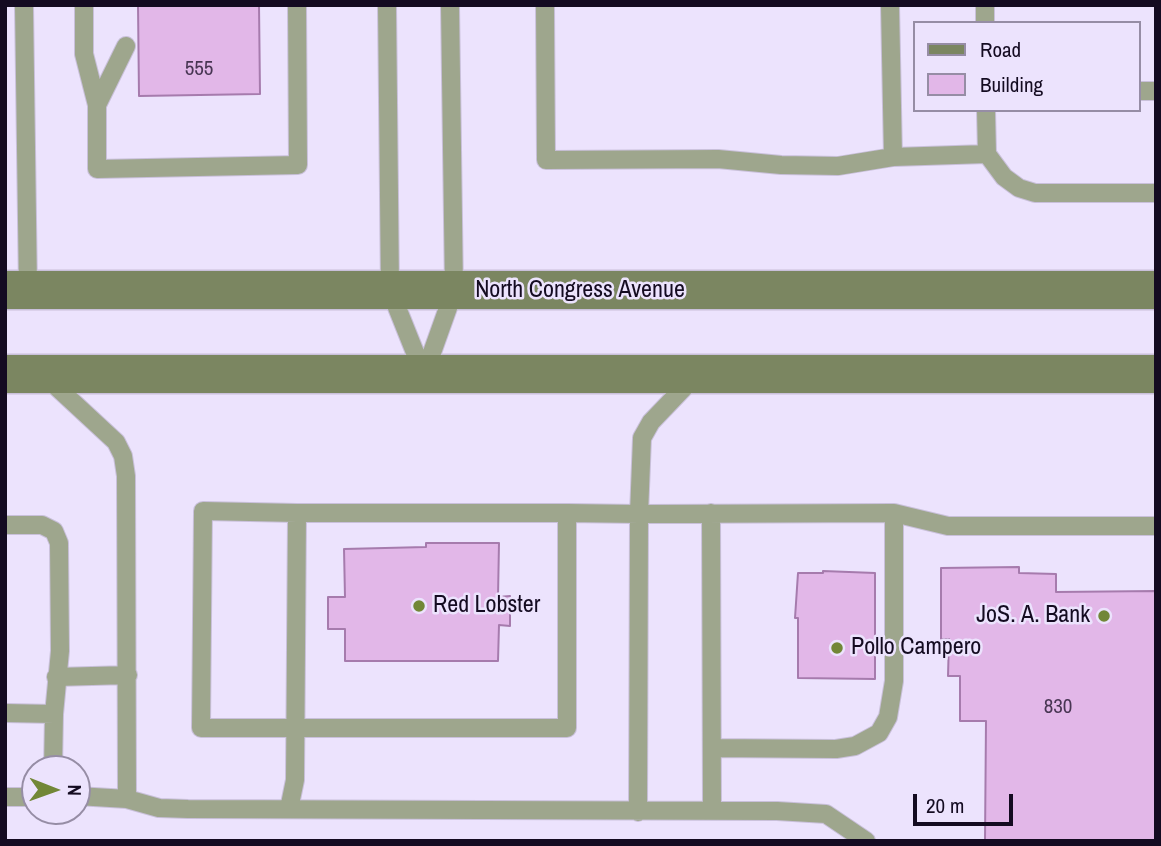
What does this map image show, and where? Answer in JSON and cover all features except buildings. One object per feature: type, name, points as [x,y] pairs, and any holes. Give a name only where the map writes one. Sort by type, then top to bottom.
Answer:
[{"type":"main road","name":"North Congress Avenue","points":[[17,290],[1156,290]]},
{"type":"main road","points":[[5,374],[1156,374]]},
{"type":"lane","points":[[17,290],[24,5]]},
{"type":"lane","points":[[84,5],[84,54],[97,105],[97,169],[298,165],[297,5]]},
{"type":"lane","points":[[387,5],[390,290],[424,375]]},
{"type":"lane","points":[[424,375],[454,290],[450,5]]},
{"type":"lane","points":[[545,5],[545,160],[718,159],[781,165],[838,166],[893,157],[987,154]]},
{"type":"lane","points":[[890,5],[893,157]]},
{"type":"lane","points":[[97,105],[118,50]]},
{"type":"lane","points":[[986,112],[987,154],[1004,177],[1019,188],[1035,193],[1156,193]]},
{"type":"lane","points":[[43,374],[116,442],[123,456],[126,477],[127,799]]},
{"type":"lane","points":[[638,812],[639,514],[642,438],[651,422],[696,375]]},
{"type":"lane","points":[[567,513],[566,728],[201,728],[203,511],[894,513],[948,526],[1156,526]]},
{"type":"lane","points":[[289,809],[295,780],[296,513]]},
{"type":"lane","points":[[711,513],[712,810]]},
{"type":"lane","points":[[712,748],[836,749],[855,746],[879,733],[888,717],[894,681],[894,513]]},
{"type":"lane","points":[[5,525],[42,525],[54,531],[59,543],[60,651],[56,677],[53,755]]},
{"type":"lane","points":[[56,677],[128,675]]},
{"type":"lane","points":[[5,713],[54,715]]},
{"type":"lane","points":[[91,797],[127,799],[159,808],[638,812],[712,810],[826,814],[866,841]]},
{"type":"place","name":"Red Lobster","points":[[419,606]]},
{"type":"place","name":"JoS. A. Bank","points":[[1104,616]]},
{"type":"place","name":"Pollo Campero","points":[[837,648]]}]
